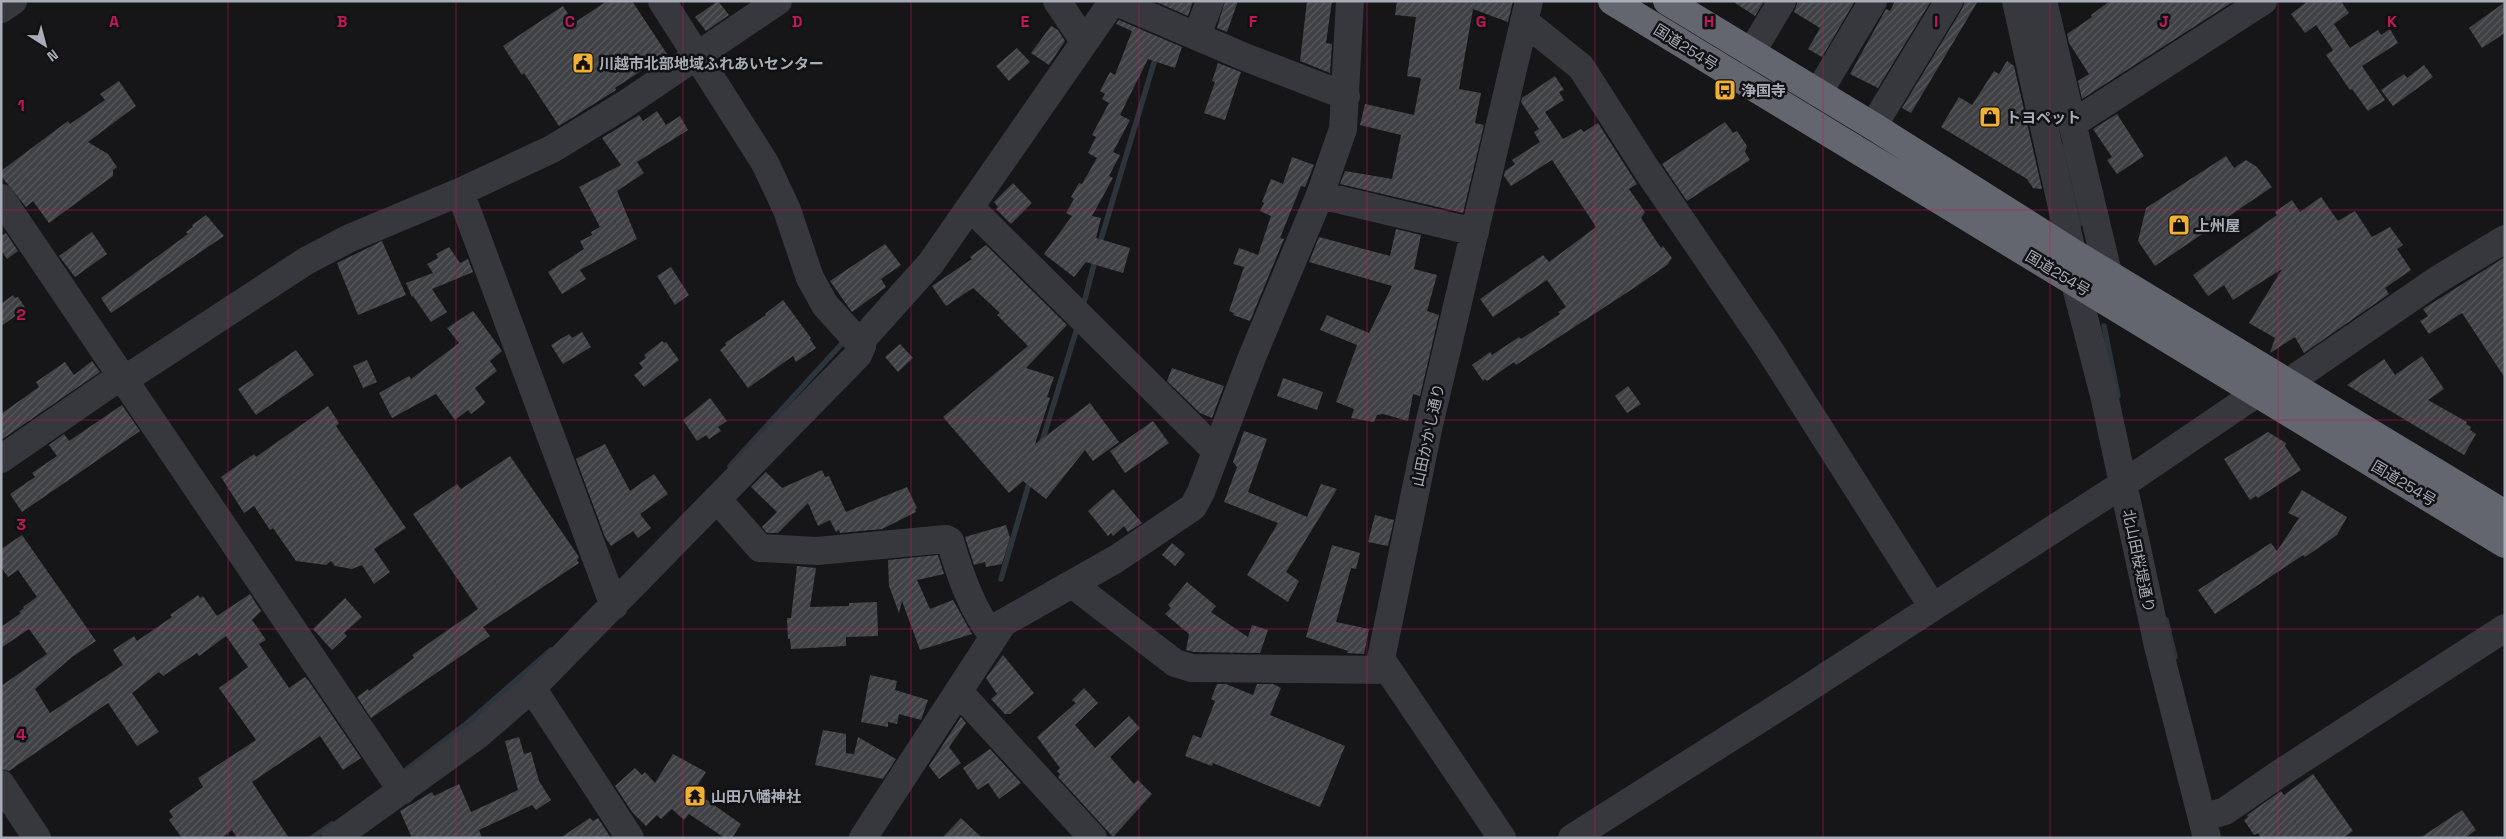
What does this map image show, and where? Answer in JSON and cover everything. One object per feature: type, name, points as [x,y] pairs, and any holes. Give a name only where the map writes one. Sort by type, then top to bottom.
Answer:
[{"type":"highway","name":"国道254号","points":[[1612,1],[2505,544]]},
{"type":"highway","name":"国道254号","points":[[1672,2],[2072,252],[2505,514]]},
{"type":"street","points":[[1,9],[13,1]]},
{"type":"street","points":[[335,838],[478,735],[532,688],[854,361],[862,346],[825,305],[810,278],[787,210],[765,164],[662,1]]},
{"type":"street","points":[[1,458],[122,378],[306,261],[350,238],[460,192],[552,149],[624,105],[778,1]]},
{"type":"street","points":[[1057,1],[1084,40]]},
{"type":"street","points":[[859,343],[931,263],[971,208],[1084,40],[1113,1],[1346,96]]},
{"type":"street","points":[[1197,36],[1210,1]]},
{"type":"street","points":[[863,838],[1003,623],[1116,559],[1193,506],[1201,492],[1320,195],[1343,129],[1350,1]]},
{"type":"street","points":[[1751,53],[1782,1]]},
{"type":"street","points":[[1818,93],[1874,1]]},
{"type":"street","points":[[1873,126],[1949,1]]},
{"type":"street","points":[[2016,1],[2072,252]]},
{"type":"street","points":[[2043,1],[2108,273]]},
{"type":"street","points":[[2072,124],[2263,1]]},
{"type":"street","points":[[1527,11],[1581,67],[1765,343],[1932,606]]},
{"type":"street","name":"山田かかし通り","points":[[1502,838],[1381,659],[1429,425],[1527,11]]},
{"type":"street","points":[[460,192],[614,606]]},
{"type":"street","points":[[1320,195],[1475,232]]},
{"type":"street","points":[[1,198],[402,791]]},
{"type":"street","points":[[971,208],[1216,451]]},
{"type":"street","points":[[2289,382],[2422,290],[2505,238]]},
{"type":"street","name":"北山田桜堤通り","points":[[2075,283],[2104,395],[2158,646],[2205,828]]},
{"type":"street","points":[[1572,838],[1791,700],[1932,606],[2122,484],[2257,393]]},
{"type":"street","points":[[718,500],[760,548],[817,551],[946,539],[950,541],[958,569],[982,623],[994,637]]},
{"type":"street","points":[[1072,584],[1175,663],[1192,668],[1388,670]]},
{"type":"street","points":[[2205,828],[2225,811],[2286,769],[2505,628]]},
{"type":"street","points":[[532,688],[630,838]]},
{"type":"street","points":[[959,692],[1093,838]]},
{"type":"street","points":[[1,784],[37,838]]},
{"type":"building","name":"川越市北部地域ふれあいセンター","points":[[607,1],[632,1],[667,54],[615,88],[616,90],[559,126],[524,73],[522,75],[503,46],[563,6],[574,23]]},
{"type":"building","points":[[718,1],[729,15],[706,31],[695,17]]},
{"type":"building","points":[[1154,1],[1193,1],[1188,16]]},
{"type":"building","points":[[1225,1],[1238,1],[1227,32],[1217,28]]},
{"type":"building","points":[[1307,1],[1332,1],[1326,43],[1332,44],[1330,73],[1300,61]]},
{"type":"building","points":[[1397,1],[1513,1],[1508,22],[1473,9],[1459,89],[1481,93],[1475,123],[1484,125],[1463,213],[1340,184],[1345,171],[1392,179],[1401,135],[1360,125],[1365,104],[1414,115],[1421,78],[1407,76],[1416,17],[1395,15]]},
{"type":"building","points":[[1732,1],[1764,1],[1755,16]]},
{"type":"building","points":[[1798,1],[1855,1],[1822,57],[1808,49],[1820,28],[1794,12]]},
{"type":"building","points":[[1895,1],[1931,1],[1878,88],[1850,74],[1886,9],[1890,11]]},
{"type":"building","points":[[1965,1],[1978,1],[1911,113],[1902,108]]},
{"type":"building","points":[[2110,1],[2234,1],[2082,99],[2078,81],[2089,74],[2069,43],[2067,34],[2092,17],[2091,15]]},
{"type":"building","points":[[2308,1],[2341,1],[2349,13],[2334,24],[2350,48],[2378,30],[2381,35],[2390,29],[2398,43],[2362,66],[2385,100],[2368,111],[2352,89],[2350,90],[2326,55],[2333,50],[2316,25],[2305,33],[2291,14]]},
{"type":"building","points":[[2505,2],[2505,33],[2482,48],[2469,28]]},
{"type":"building","points":[[1119,20],[1182,47],[1175,68],[1148,59],[1120,115],[1130,120],[1113,152],[1120,155],[1109,176],[1113,178],[1092,216],[1101,218],[1096,238],[1130,248],[1123,273],[1086,262],[1074,277],[1044,254],[1072,216],[1066,213],[1074,199],[1071,197],[1079,183],[1082,184],[1097,158],[1088,153],[1096,137],[1092,135],[1109,103],[1102,99],[1105,94],[1100,91],[1110,72],[1115,75],[1132,31],[1116,24]]},
{"type":"building","points":[[1051,26],[1058,30],[1065,41],[1049,65],[1031,53]]},
{"type":"building","points":[[1017,48],[1030,62],[1009,81],[996,66]]},
{"type":"building","name":"トヨペット","points":[[2007,61],[2014,66],[2042,189],[2033,188],[2027,179],[1941,127],[1959,97],[1972,105],[1994,71],[1999,74]]},
{"type":"building","points":[[1218,63],[1241,72],[1225,120],[1204,113],[1215,82],[1212,81]]},
{"type":"building","points":[[2424,65],[2433,77],[2393,106],[2381,90],[2404,74],[2407,78]]},
{"type":"building","points":[[1555,76],[1564,90],[1559,92],[1564,100],[1545,112],[1563,139],[1581,129],[1584,132],[1598,123],[1637,184],[1629,189],[1645,212],[1641,218],[1661,248],[1663,246],[1672,258],[1667,265],[1634,288],[1516,365],[1514,362],[1487,381],[1485,379],[1483,381],[1472,365],[1490,352],[1492,355],[1519,337],[1521,339],[1560,314],[1558,312],[1566,307],[1547,280],[1493,317],[1480,299],[1543,255],[1549,262],[1596,227],[1552,160],[1511,186],[1504,176],[1505,171],[1515,164],[1512,160],[1540,142],[1534,132],[1539,129],[1521,102],[1522,98]]},
{"type":"building","points":[[119,81],[136,106],[88,142],[108,154],[117,167],[113,170],[113,176],[49,223],[33,201],[26,207],[1,176],[1,171],[68,121],[70,124],[105,100],[100,94]]},
{"type":"building","points":[[657,111],[666,125],[680,116],[688,130],[637,162],[644,173],[617,191],[637,239],[580,270],[586,279],[562,294],[548,272],[584,249],[580,241],[592,235],[591,232],[600,227],[579,187],[621,165],[602,138],[639,115],[643,121]]},
{"type":"building","points":[[2117,114],[2144,156],[2117,174],[2107,160],[2112,157],[2093,129]]},
{"type":"building","points":[[1725,122],[1733,133],[1737,131],[1747,146],[1745,152],[1750,160],[1687,201],[1662,164]]},
{"type":"building","name":"上州屋","points":[[2226,156],[2234,168],[2246,160],[2257,167],[2272,187],[2155,266],[2138,241],[2146,208]]},
{"type":"building","points":[[1292,157],[1314,165],[1305,187],[1301,186],[1280,238],[1284,239],[1250,321],[1233,315],[1234,313],[1229,311],[1244,267],[1233,264],[1239,248],[1258,255],[1271,216],[1260,211],[1264,203],[1262,202],[1271,179],[1283,184]]},
{"type":"building","points":[[1013,183],[1032,203],[1011,224],[996,209],[998,207],[994,202]]},
{"type":"building","points":[[2321,197],[2338,221],[2355,211],[2372,237],[2390,227],[2403,245],[2397,249],[2411,270],[2385,288],[2389,294],[2304,353],[2295,337],[2270,353],[2275,338],[2249,323],[2282,269],[2233,300],[2224,285],[2208,296],[2193,275],[2277,215],[2275,212],[2292,200],[2300,212]]},
{"type":"building","points":[[206,215],[224,236],[111,313],[101,298],[188,234],[186,232],[193,227],[192,225]]},
{"type":"building","points":[[1396,229],[1421,235],[1414,269],[1437,275],[1427,311],[1439,315],[1420,396],[1413,394],[1408,421],[1383,414],[1377,415],[1374,422],[1351,418],[1354,409],[1336,402],[1357,345],[1320,330],[1327,315],[1369,333],[1392,286],[1309,262],[1319,237],[1390,256]]},
{"type":"building","points":[[92,232],[107,254],[75,277],[59,256]]},
{"type":"building","points":[[6,233],[18,251],[7,259],[1,250],[1,236]]},
{"type":"building","points":[[382,241],[406,295],[358,315],[337,263]]},
{"type":"building","points":[[885,244],[901,265],[881,279],[886,287],[852,312],[830,281]]},
{"type":"building","points":[[986,245],[1067,325],[1026,368],[1054,377],[1047,397],[1050,398],[1035,444],[1090,403],[1119,442],[1093,461],[1085,450],[1046,499],[1023,481],[1009,493],[943,417],[1028,346],[997,315],[1000,313],[973,288],[946,306],[932,286],[972,259],[970,257]]},
{"type":"building","points":[[449,247],[460,263],[468,259],[473,272],[432,289],[447,312],[431,322],[412,297],[406,283],[433,273],[427,264],[438,258],[436,254]]},
{"type":"building","points":[[2505,257],[2505,378],[2462,313],[2429,334],[2420,321],[2428,316],[2423,309]]},
{"type":"building","points":[[671,267],[689,295],[675,305],[657,276]]},
{"type":"building","points":[[13,295],[15,298],[18,297],[26,309],[1,326],[1,304]]},
{"type":"building","points":[[783,300],[811,338],[816,348],[796,362],[793,356],[748,388],[720,350],[726,345],[725,343],[766,315]]},
{"type":"building","points":[[473,311],[502,351],[490,361],[497,371],[475,388],[485,402],[484,404],[471,414],[468,410],[455,420],[436,394],[392,418],[379,393],[409,376],[411,379],[459,343],[447,328]]},
{"type":"building","points":[[582,332],[591,347],[563,364],[551,345],[569,334],[572,338]]},
{"type":"building","points":[[662,341],[666,342],[679,360],[644,387],[634,375],[643,368],[639,363],[646,358],[644,355]]},
{"type":"building","points":[[900,344],[913,358],[898,372],[885,357]]},
{"type":"building","points":[[296,350],[314,375],[256,415],[238,389]]},
{"type":"building","points":[[2422,356],[2444,389],[2428,400],[2467,422],[2466,424],[2471,427],[2470,430],[2476,434],[2464,455],[2347,385],[2384,359],[2395,375]]},
{"type":"building","points":[[367,360],[377,382],[363,388],[353,366]]},
{"type":"building","points":[[92,361],[100,372],[1,440],[1,414],[39,387],[36,382],[65,362],[74,375]]},
{"type":"building","points":[[1172,368],[1224,386],[1212,418],[1200,413],[1167,381]]},
{"type":"building","points":[[1283,378],[1323,392],[1317,410],[1277,396]]},
{"type":"building","points":[[1628,386],[1641,404],[1627,413],[1615,396]]},
{"type":"building","points":[[710,398],[727,421],[718,427],[721,431],[709,439],[706,435],[697,441],[683,420]]},
{"type":"building","points":[[122,405],[140,431],[22,512],[10,494],[35,477],[32,473],[57,456],[49,445],[64,434],[69,441]]},
{"type":"building","points":[[328,406],[339,423],[336,426],[406,528],[374,549],[390,572],[374,584],[362,565],[352,569],[335,566],[331,561],[326,565],[296,561],[273,528],[270,530],[254,506],[244,513],[221,477],[254,454],[256,457]]},
{"type":"building","points":[[1153,421],[1169,443],[1125,473],[1110,451]]},
{"type":"building","points":[[1244,431],[1267,439],[1248,492],[1307,517],[1321,484],[1337,489],[1286,572],[1299,581],[1288,602],[1247,575],[1278,523],[1224,502],[1237,467],[1233,462]]},
{"type":"building","points":[[2268,432],[2286,443],[2285,446],[2301,470],[2258,498],[2256,496],[2250,500],[2224,459]]},
{"type":"building","points":[[605,444],[630,491],[654,474],[668,494],[640,514],[651,528],[638,538],[633,531],[611,546],[605,537],[576,459]]},
{"type":"building","points":[[510,456],[579,557],[577,560],[579,563],[483,627],[490,636],[371,718],[357,697],[368,689],[369,691],[414,658],[412,655],[478,609],[413,514],[457,484],[461,489]]},
{"type":"building","points":[[822,470],[825,477],[829,476],[846,512],[907,487],[917,508],[915,509],[916,512],[882,529],[840,533],[839,530],[836,532],[830,520],[818,526],[808,503],[778,533],[767,533],[762,527],[777,512],[751,487],[766,472],[782,488]]},
{"type":"building","points":[[1113,489],[1142,523],[1128,532],[1124,526],[1113,536],[1111,533],[1108,536],[1088,511]]},
{"type":"building","points":[[2302,490],[2347,517],[2337,535],[2305,557],[2303,555],[2215,614],[2198,590],[2271,543],[2277,551],[2299,518],[2288,513]]},
{"type":"building","points":[[1375,515],[1394,520],[1388,546],[1368,542]]},
{"type":"building","points":[[1006,525],[1010,538],[1002,564],[986,567],[985,562],[974,565],[965,537]]},
{"type":"building","points":[[22,535],[96,641],[72,657],[35,689],[50,713],[123,665],[113,650],[134,636],[137,641],[172,617],[170,615],[198,595],[200,598],[203,596],[217,616],[250,594],[261,611],[252,620],[266,640],[259,644],[289,688],[305,677],[308,680],[361,758],[343,770],[320,736],[252,782],[289,838],[237,838],[232,830],[222,838],[182,838],[169,820],[173,817],[169,811],[203,787],[198,778],[256,740],[219,688],[248,667],[226,636],[199,656],[197,653],[163,676],[159,672],[132,693],[159,732],[137,746],[108,703],[9,771],[1,769],[1,686],[47,654],[29,629],[1,648],[1,627],[21,613],[19,612],[23,607],[37,597],[18,570],[8,577],[1,567],[1,549]]},
{"type":"building","points":[[1172,543],[1185,554],[1175,566],[1162,555]]},
{"type":"building","points":[[1332,545],[1360,553],[1356,569],[1351,568],[1336,622],[1369,629],[1364,654],[1347,653],[1348,651],[1306,637]]},
{"type":"building","points":[[938,555],[944,574],[917,580],[930,609],[953,600],[972,634],[920,650],[902,601],[899,613],[889,586],[888,560]]},
{"type":"building","points":[[797,566],[816,568],[810,607],[849,606],[849,603],[877,602],[878,636],[846,637],[846,646],[791,649],[790,639],[788,639],[787,618],[791,618]]},
{"type":"building","points":[[1187,582],[1216,606],[1211,612],[1248,637],[1252,625],[1268,630],[1260,653],[1194,652],[1186,650],[1189,634],[1165,614],[1171,608],[1168,605]]},
{"type":"building","points":[[345,598],[362,617],[344,633],[347,636],[332,650],[313,629]]},
{"type":"building","points":[[1003,655],[1034,693],[1010,714],[1005,714],[991,699],[997,694],[986,678]]},
{"type":"building","points":[[870,675],[897,681],[895,690],[928,700],[921,720],[899,714],[897,724],[888,722],[888,727],[861,722]]},
{"type":"building","points":[[1217,684],[1226,684],[1253,695],[1257,684],[1273,684],[1281,688],[1270,715],[1345,746],[1320,807],[1213,763],[1212,766],[1185,756],[1193,735],[1201,738],[1215,701],[1211,699]]},
{"type":"building","points":[[1084,688],[1098,703],[1075,725],[1095,748],[1129,716],[1140,728],[1110,757],[1134,784],[1138,780],[1152,794],[1113,837],[1058,777],[1060,774],[1057,771],[1060,768],[1037,737],[1076,703],[1072,700]]},
{"type":"building","points":[[961,717],[966,723],[949,747],[961,763],[939,779],[929,766]]},
{"type":"building","points":[[823,730],[846,734],[846,753],[854,754],[858,737],[896,759],[883,779],[815,765]]},
{"type":"building","points":[[519,737],[524,754],[531,752],[539,781],[551,800],[536,810],[532,805],[479,830],[482,838],[412,838],[400,811],[432,792],[434,796],[459,784],[471,812],[518,790],[505,741]]},
{"type":"building","points":[[990,749],[1021,783],[999,799],[988,783],[978,790],[963,768]]},
{"type":"building","points":[[673,754],[706,772],[694,791],[741,824],[732,838],[725,838],[689,814],[684,820],[672,809],[661,819],[657,815],[646,826],[632,812],[615,786],[635,768],[642,775],[645,772],[655,783]]},
{"type":"building","points":[[2313,774],[2353,831],[2343,838],[2261,838],[2258,833],[2254,835],[2244,820],[2248,817],[2247,815],[2281,791],[2284,795]]},
{"type":"building","points":[[2462,810],[2476,830],[2465,838],[2420,838]]},
{"type":"building","points":[[590,818],[593,821],[598,818],[611,838],[560,838]]},
{"type":"building","points":[[961,818],[982,838],[942,838]]},
{"type":"waterway","points":[[1099,246],[1156,56]]},
{"type":"waterway","points":[[2063,147],[2080,224]]},
{"type":"waterway","points":[[1083,306],[1096,257]]},
{"type":"waterway","points":[[1041,445],[1078,325]]},
{"type":"waterway","points":[[2104,326],[2118,396]]},
{"type":"waterway","points":[[730,466],[847,338]]},
{"type":"waterway","points":[[1001,579],[1030,480]]},
{"type":"waterway","points":[[2166,620],[2175,657]]},
{"type":"waterway","points":[[406,770],[466,724],[551,650]]},
{"type":"waterway","points":[[312,838],[332,824]]},
{"type":"place","name":"川越市北部地域ふれあいセンター","points":[[583,63]]},
{"type":"place","name":"浄国寺","points":[[1725,90]]},
{"type":"place","name":"トヨペット","points":[[1990,117]]},
{"type":"place","name":"上州屋","points":[[2179,225]]},
{"type":"place","name":"山田八幡神社","points":[[695,796]]}]
